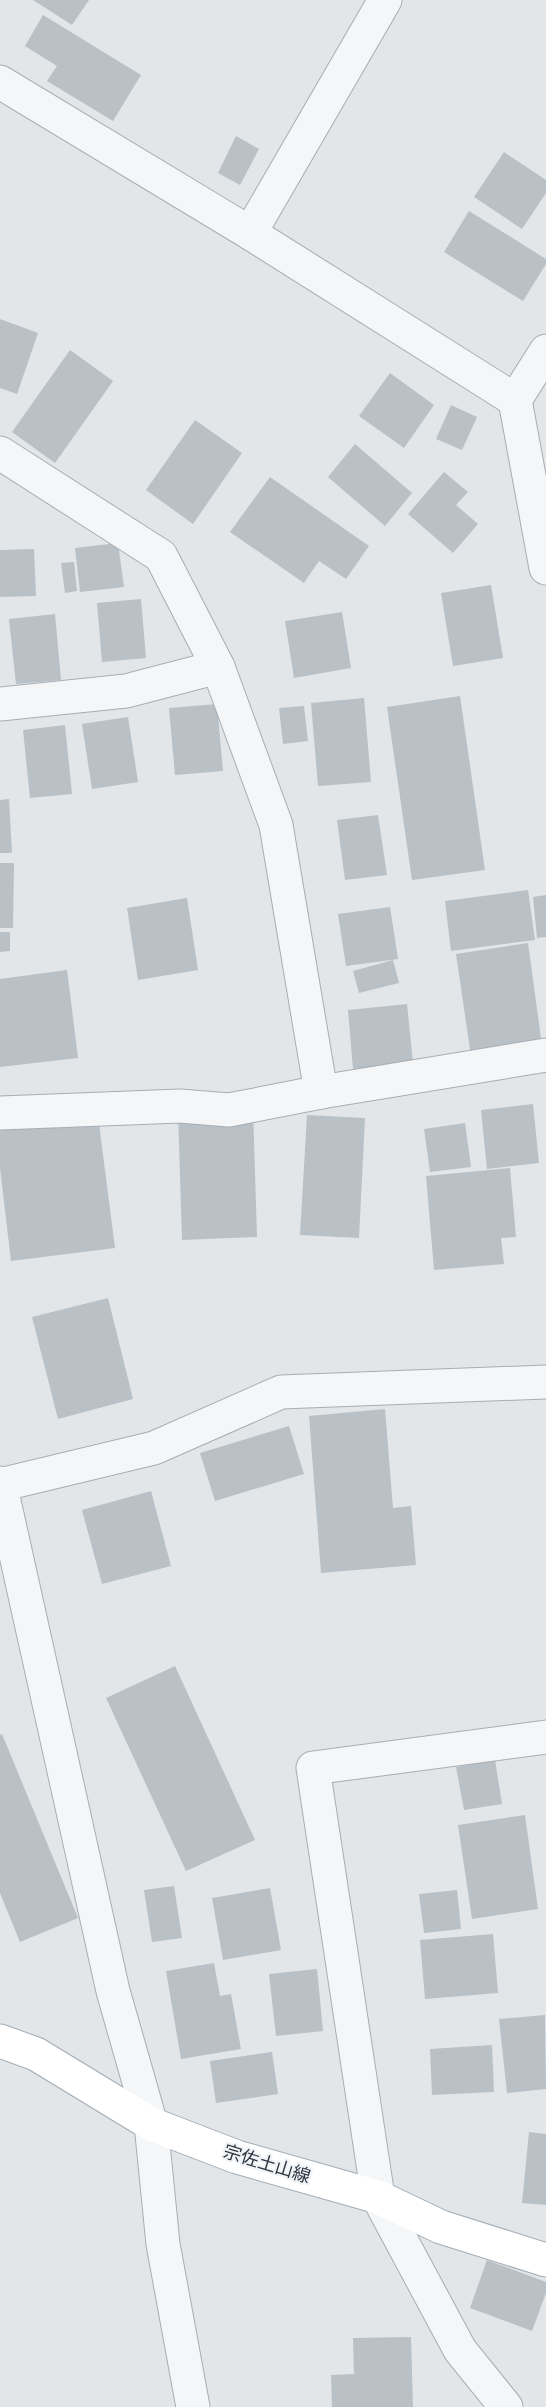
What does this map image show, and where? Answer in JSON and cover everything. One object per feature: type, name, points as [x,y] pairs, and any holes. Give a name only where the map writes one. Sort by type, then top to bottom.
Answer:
[{"type":"main road","name":"宗佐土山線","points":[[0,2041],[36,2054],[151,2124],[237,2157],[378,2197],[441,2227],[546,2260]]},
{"type":"street","points":[[250,233],[385,0]]},
{"type":"street","points":[[0,82],[250,233],[515,400]]},
{"type":"street","points":[[546,351],[515,400],[546,568]]},
{"type":"street","points":[[0,453],[161,556],[218,667],[276,825],[321,1092]]},
{"type":"street","points":[[0,704],[126,691],[218,667]]},
{"type":"street","points":[[0,1113],[180,1106],[229,1110],[321,1092],[546,1055]]},
{"type":"street","points":[[193,2407],[163,2244],[151,2124],[113,1991],[0,1484],[154,1448],[281,1392],[546,1382]]},
{"type":"street","points":[[506,2407],[460,2350],[378,2197],[313,1768],[546,1737]]},
{"type":"building","points":[[33,0],[89,0],[72,25]]},
{"type":"building","points":[[43,15],[141,75],[113,121],[47,81],[57,66],[25,46]]},
{"type":"building","points":[[236,136],[259,149],[240,185],[218,173]]},
{"type":"building","points":[[504,152],[546,180],[546,193],[522,229],[474,197]]},
{"type":"building","points":[[469,211],[546,259],[546,264],[523,301],[444,252]]},
{"type":"building","points":[[0,319],[38,333],[17,394],[0,388]]},
{"type":"building","points":[[70,350],[113,381],[55,463],[12,432]]},
{"type":"building","points":[[390,373],[434,405],[404,448],[359,416]]},
{"type":"building","points":[[451,405],[477,417],[462,450],[436,439]]},
{"type":"building","points":[[195,420],[242,453],[193,524],[146,490]]},
{"type":"building","points":[[355,444],[412,493],[385,526],[328,477]]},
{"type":"building","points":[[444,472],[468,492],[456,505],[478,524],[453,553],[408,514]]},
{"type":"building","points":[[270,477],[369,546],[346,579],[319,561],[304,583],[230,532]]},
{"type":"building","points":[[118,543],[124,587],[80,592],[75,548]]},
{"type":"building","points":[[34,549],[36,596],[0,597],[0,550]]},
{"type":"building","points":[[74,562],[77,591],[65,593],[61,563]]},
{"type":"building","points":[[491,585],[503,658],[453,666],[441,593]]},
{"type":"building","points":[[141,599],[146,658],[102,662],[97,603]]},
{"type":"building","points":[[342,612],[351,668],[294,678],[285,621]]},
{"type":"building","points":[[55,614],[61,680],[16,684],[9,619]]},
{"type":"building","points":[[460,696],[485,870],[412,880],[387,707]]},
{"type":"building","points":[[364,698],[371,782],[318,786],[311,703]]},
{"type":"building","points":[[217,704],[223,771],[175,775],[169,708]]},
{"type":"building","points":[[304,706],[308,741],[283,744],[279,708]]},
{"type":"building","points":[[128,717],[138,782],[92,789],[82,724]]},
{"type":"building","points":[[65,725],[72,794],[30,798],[23,730]]},
{"type":"building","points":[[9,799],[12,853],[0,853],[0,800]]},
{"type":"building","points":[[378,815],[387,875],[345,880],[337,820]]},
{"type":"building","points":[[0,863],[14,863],[13,928],[0,928]]},
{"type":"building","points":[[528,890],[535,940],[451,951],[445,901]]},
{"type":"building","points":[[546,895],[546,937],[537,938],[533,897]]},
{"type":"building","points":[[187,898],[198,970],[138,980],[127,908]]},
{"type":"building","points":[[390,907],[398,959],[346,966],[338,914]]},
{"type":"building","points":[[0,932],[10,932],[10,951],[0,952]]},
{"type":"building","points":[[528,943],[543,1053],[472,1063],[456,954]]},
{"type":"building","points":[[393,960],[399,983],[359,993],[353,971]]},
{"type":"building","points":[[67,970],[78,1058],[0,1067],[0,979]]},
{"type":"building","points":[[407,1004],[413,1063],[353,1069],[348,1010]]},
{"type":"building","points":[[533,1104],[539,1163],[487,1169],[481,1110]]},
{"type":"building","points":[[97,1108],[115,1248],[11,1261],[0,1168],[0,1120]]},
{"type":"building","points":[[253,1109],[257,1237],[182,1240],[178,1112]]},
{"type":"building","points":[[307,1115],[365,1118],[359,1238],[300,1235]]},
{"type":"building","points":[[465,1123],[471,1167],[430,1172],[424,1129]]},
{"type":"building","points":[[510,1168],[516,1237],[501,1238],[504,1264],[434,1270],[426,1176]]},
{"type":"building","points":[[108,1298],[133,1399],[58,1419],[32,1317]]},
{"type":"building","points":[[385,1409],[393,1508],[411,1506],[416,1565],[321,1573],[309,1416]]},
{"type":"building","points":[[289,1426],[304,1474],[215,1501],[200,1453]]},
{"type":"building","points":[[151,1491],[171,1566],[102,1584],[82,1510]]},
{"type":"building","points":[[175,1666],[255,1840],[186,1871],[106,1698]]},
{"type":"building","points":[[2,1734],[78,1918],[20,1942],[0,1893],[0,1735]]},
{"type":"building","points":[[495,1760],[502,1804],[464,1810],[456,1767]]},
{"type":"building","points":[[525,1815],[538,1909],[472,1919],[458,1825]]},
{"type":"building","points":[[174,1886],[182,1938],[152,1942],[144,1890]]},
{"type":"building","points":[[270,1888],[281,1950],[223,1960],[212,1898]]},
{"type":"building","points":[[457,1890],[461,1929],[424,1933],[419,1894]]},
{"type":"building","points":[[493,1934],[498,1993],[425,1999],[420,1940]]},
{"type":"building","points":[[214,1963],[220,1996],[231,1994],[241,2049],[181,2059],[166,1971]]},
{"type":"building","points":[[317,1969],[323,2031],[276,2036],[269,1974]]},
{"type":"building","points":[[545,2015],[546,2089],[507,2093],[499,2019]]},
{"type":"building","points":[[492,2045],[494,2092],[432,2095],[430,2049]]},
{"type":"building","points":[[272,2052],[278,2094],[216,2103],[210,2061]]},
{"type":"building","points":[[529,2132],[546,2134],[546,2205],[522,2203]]},
{"type":"building","points":[[487,2260],[546,2282],[546,2293],[532,2331],[470,2308]]},
{"type":"building","points":[[411,2337],[413,2407],[332,2407],[331,2375],[354,2374],[353,2338]]}]
